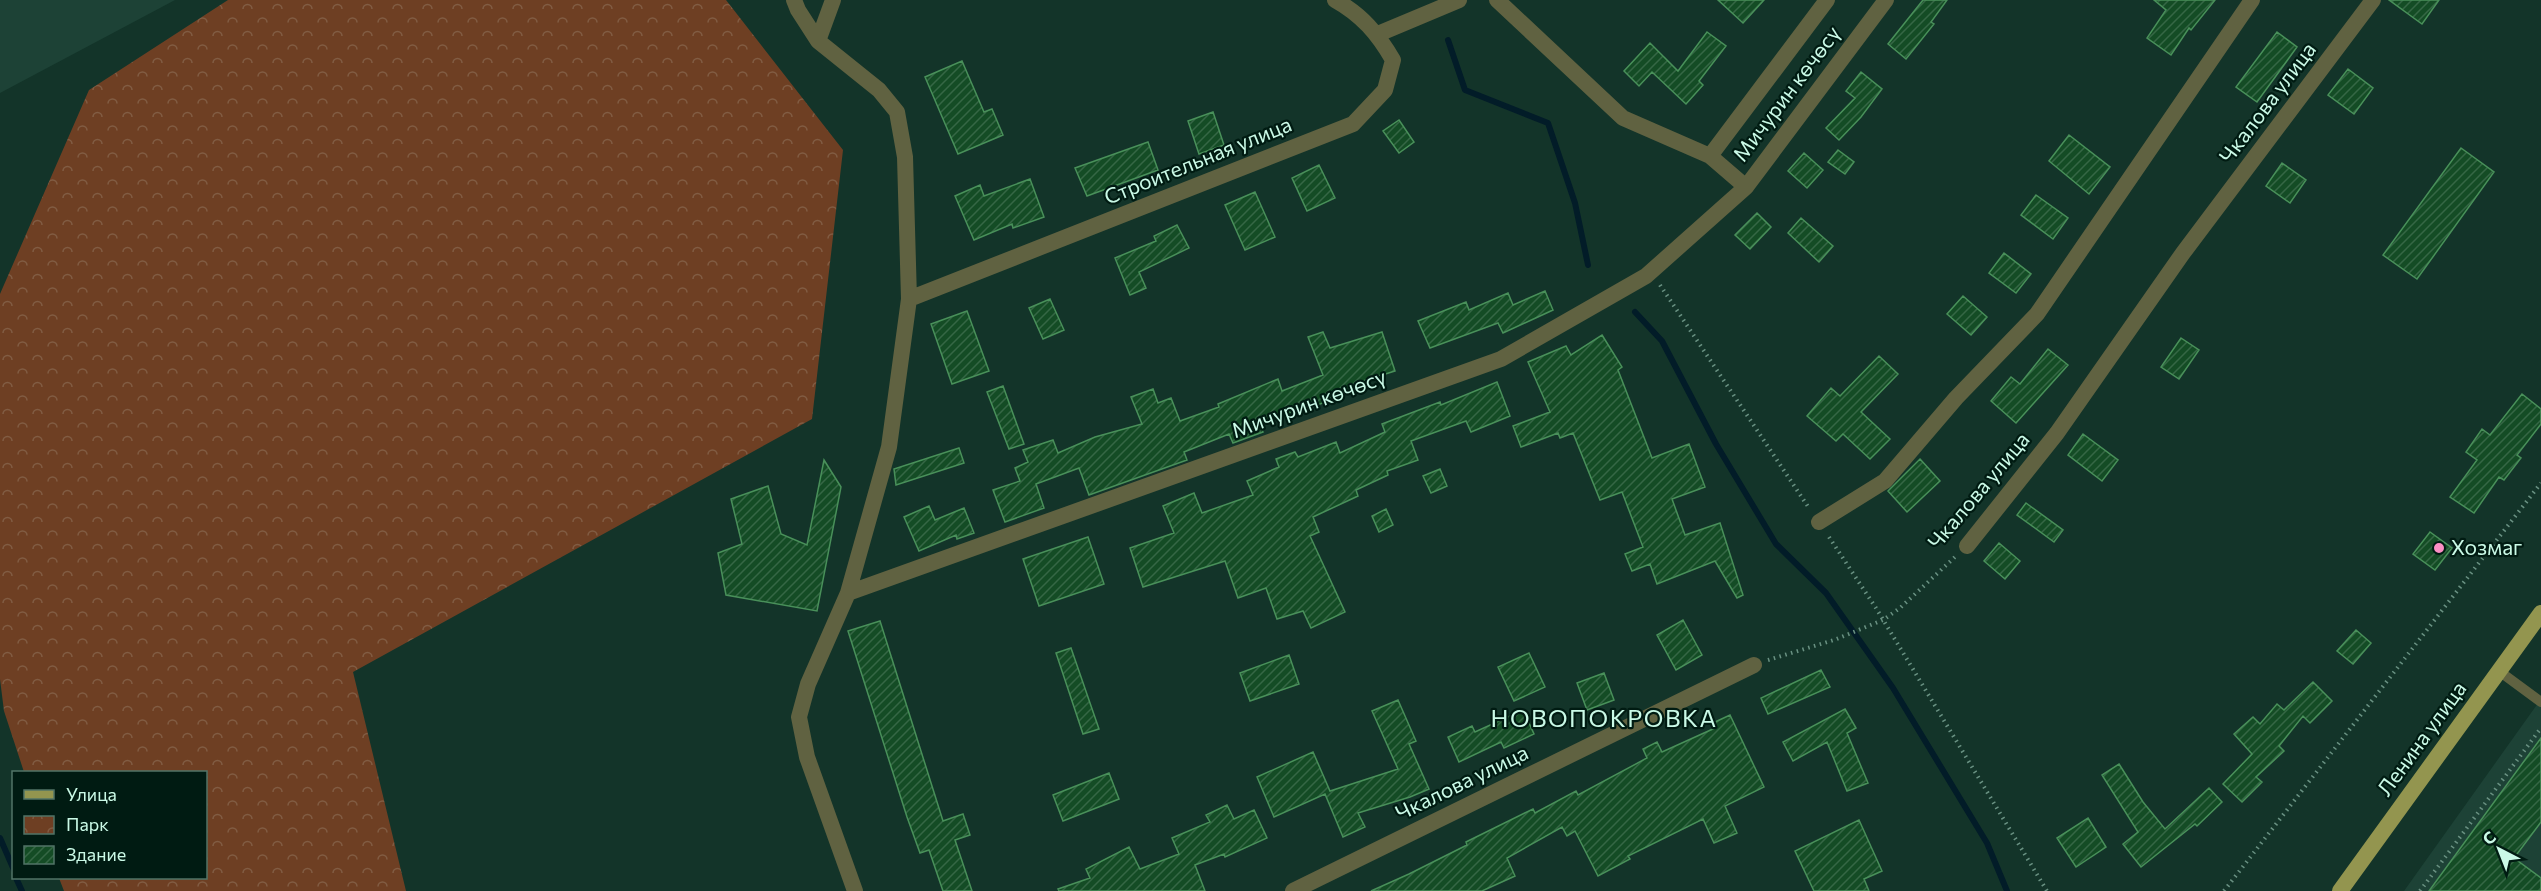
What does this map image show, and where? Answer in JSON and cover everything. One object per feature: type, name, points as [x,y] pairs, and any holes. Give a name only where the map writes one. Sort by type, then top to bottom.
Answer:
[{"type":"main road","name":"Ленина улица","points":[[2340,891],[2541,613]]},
{"type":"street","points":[[794,0],[818,41],[879,90],[897,112],[905,157],[909,299],[889,447],[848,593],[808,684],[799,717],[807,757],[855,891]]},
{"type":"street","points":[[818,41],[833,0]]},
{"type":"street","name":"Строительная улица","points":[[909,299],[1353,124],[1385,90],[1393,60],[1378,34],[1354,11],[1335,0]]},
{"type":"street","points":[[1378,34],[1459,0]]},
{"type":"street","points":[[1497,0],[1623,118],[1710,156]]},
{"type":"street","name":"Мичурин көчөсү","points":[[1746,187],[1710,156],[1827,0]]},
{"type":"street","name":"Мичурин көчөсү","points":[[848,593],[1501,359],[1651,272],[1746,187],[1886,0]]},
{"type":"street","points":[[1819,522],[1885,481],[1956,398],[2037,314],[2252,0]]},
{"type":"street","name":"Чкалова улица","points":[[1966,546],[2057,433],[2183,253],[2373,0]]},
{"type":"street","name":"Чкалова улица","points":[[1293,891],[1754,665]]},
{"type":"lane","points":[[2499,671],[2541,702]]},
{"type":"path","points":[[1651,272],[1883,620],[2047,891]]},
{"type":"path","points":[[2224,891],[2541,483]]},
{"type":"path","name":"Чкалова улица","points":[[1754,665],[1834,640],[1883,620],[1900,608],[1966,546]]},
{"type":"path","points":[[2420,891],[2541,728]]},
{"type":"shaded area","points":[[0,0],[175,0],[0,93]]},
{"type":"shaded area","points":[[2541,699],[2541,891],[2404,891]]},
{"type":"green space","points":[[228,0],[726,0],[843,150],[812,419],[353,672],[406,891],[64,891],[59,879],[207,879],[207,771],[24,771],[4,711],[0,679],[0,294],[89,90]]},
{"type":"building","points":[[1718,0],[1764,0],[1743,23]]},
{"type":"building","points":[[1923,0],[1947,0],[1931,22],[1934,24],[1906,59],[1888,44]]},
{"type":"building","points":[[2154,0],[2215,0],[2191,30],[2189,28],[2171,55],[2147,38],[2166,10]]},
{"type":"building","points":[[2389,0],[2439,0],[2422,24]]},
{"type":"building","points":[[1707,32],[1726,46],[1699,81],[1703,85],[1686,104],[1652,72],[1639,86],[1624,71],[1650,43],[1678,71]]},
{"type":"building","points":[[2277,32],[2297,47],[2257,102],[2236,87]]},
{"type":"building","points":[[962,61],[984,112],[992,109],[1003,135],[958,154],[925,77]]},
{"type":"building","points":[[2348,69],[2373,88],[2354,114],[2328,95]]},
{"type":"building","points":[[1861,72],[1882,89],[1861,117],[1839,140],[1826,128],[1855,98],[1846,91]]},
{"type":"building","points":[[1213,112],[1224,145],[1199,154],[1188,121]]},
{"type":"building","points":[[1399,120],[1414,142],[1399,153],[1383,131]]},
{"type":"building","points":[[2069,135],[2110,167],[2089,194],[2049,161]]},
{"type":"building","points":[[1148,142],[1158,170],[1087,196],[1075,168]]},
{"type":"building","points":[[2461,148],[2494,172],[2417,279],[2383,255]]},
{"type":"building","points":[[1838,150],[1854,162],[1845,174],[1828,162]]},
{"type":"building","points":[[1804,153],[1823,170],[1807,188],[1788,171]]},
{"type":"building","points":[[2282,163],[2306,180],[2290,203],[2266,186]]},
{"type":"building","points":[[1319,165],[1335,198],[1307,211],[1292,178]]},
{"type":"building","points":[[1030,179],[1044,217],[1013,228],[1012,224],[974,240],[955,196],[980,185],[984,196]]},
{"type":"building","points":[[1255,192],[1275,237],[1245,250],[1225,205]]},
{"type":"building","points":[[2036,195],[2068,218],[2053,239],[2021,215]]},
{"type":"building","points":[[1757,213],[1771,227],[1750,249],[1735,235]]},
{"type":"building","points":[[1801,218],[1833,246],[1819,262],[1788,233]]},
{"type":"building","points":[[1177,225],[1189,248],[1139,272],[1146,288],[1130,295],[1115,258],[1156,241],[1154,236]]},
{"type":"building","points":[[2004,253],[2031,274],[2016,293],[1989,273]]},
{"type":"building","points":[[1545,291],[1553,310],[1503,333],[1498,323],[1430,348],[1418,321],[1466,302],[1469,310],[1508,293],[1513,305]]},
{"type":"building","points":[[1963,296],[1987,317],[1971,335],[1947,314]]},
{"type":"building","points":[[1050,299],[1064,330],[1043,339],[1029,308]]},
{"type":"building","points":[[967,311],[989,371],[952,384],[931,324]]},
{"type":"building","points":[[1323,332],[1330,348],[1382,332],[1395,371],[1363,381],[1365,386],[1300,412],[1299,409],[1260,423],[1263,432],[1233,443],[1229,434],[1184,452],[1187,460],[1089,495],[1079,468],[1036,484],[1044,508],[1005,522],[993,490],[1020,481],[1015,468],[1028,462],[1023,450],[1053,440],[1058,453],[1095,437],[1142,424],[1131,397],[1153,389],[1158,403],[1171,398],[1180,421],[1219,407],[1218,404],[1278,379],[1282,391],[1323,375],[1308,337]]},
{"type":"building","points":[[1602,335],[1622,367],[1618,370],[1652,458],[1689,444],[1705,487],[1672,499],[1685,535],[1720,523],[1743,595],[1737,598],[1715,561],[1657,584],[1650,564],[1632,571],[1625,554],[1643,547],[1622,492],[1600,500],[1573,433],[1560,438],[1558,433],[1521,447],[1513,426],[1550,412],[1528,362],[1566,346],[1571,355]]},
{"type":"building","points":[[2181,338],[2199,350],[2179,379],[2161,367]]},
{"type":"building","points":[[2048,349],[2068,365],[2016,423],[1991,401],[2011,377],[2020,384]]},
{"type":"building","points":[[1879,356],[1898,374],[1861,412],[1890,439],[1870,459],[1843,434],[1836,441],[1807,416],[1831,388],[1840,396]]},
{"type":"building","points":[[1497,382],[1510,416],[1471,432],[1466,421],[1411,441],[1418,460],[1387,471],[1388,475],[1356,490],[1358,496],[1313,517],[1319,532],[1310,536],[1345,612],[1311,628],[1303,611],[1277,619],[1266,588],[1238,598],[1225,561],[1143,587],[1130,548],[1174,533],[1163,506],[1194,493],[1202,513],[1253,495],[1247,481],[1279,467],[1276,459],[1295,452],[1298,457],[1336,442],[1340,453],[1385,432],[1382,424],[1440,402],[1441,405]]},
{"type":"building","points":[[1003,386],[1024,444],[1009,449],[987,392]]},
{"type":"building","points":[[2522,394],[2541,409],[2541,424],[2517,455],[2521,458],[2504,480],[2499,477],[2474,513],[2450,497],[2477,460],[2466,452],[2482,429],[2490,435]]},
{"type":"building","points":[[2083,434],[2118,460],[2102,481],[2068,455]]},
{"type":"building","points":[[959,448],[964,463],[896,485],[894,469]]},
{"type":"building","points":[[1920,459],[1940,481],[1907,512],[1888,491]]},
{"type":"building","points":[[824,460],[841,487],[817,611],[726,595],[718,553],[742,544],[731,499],[768,486],[781,534],[807,545]]},
{"type":"building","points":[[1440,469],[1447,486],[1431,493],[1423,476]]},
{"type":"building","points":[[2026,503],[2063,530],[2054,542],[2017,515]]},
{"type":"building","points":[[929,506],[935,520],[964,508],[974,533],[957,539],[956,535],[919,551],[904,517]]},
{"type":"building","points":[[1386,509],[1393,525],[1379,532],[1372,516]]},
{"type":"building","points":[[2430,532],[2452,548],[2435,570],[2413,554]]},
{"type":"building","points":[[1088,537],[1104,584],[1039,606],[1023,559]]},
{"type":"building","points":[[1999,543],[2020,561],[2005,579],[1984,561]]},
{"type":"building","points":[[1683,620],[1702,655],[1676,670],[1657,635]]},
{"type":"building","points":[[880,621],[943,821],[963,814],[970,835],[955,840],[972,891],[943,891],[929,850],[920,853],[907,817],[848,631]]},
{"type":"building","points":[[2356,630],[2371,643],[2353,664],[2337,651]]},
{"type":"building","points":[[1071,648],[1099,729],[1083,734],[1056,653]]},
{"type":"building","points":[[1529,653],[1545,687],[1514,701],[1498,667]]},
{"type":"building","points":[[1289,655],[1299,684],[1250,701],[1240,673]]},
{"type":"building","points":[[1821,670],[1830,687],[1768,714],[1761,698]]},
{"type":"building","points":[[1604,673],[1614,700],[1587,710],[1577,683]]},
{"type":"building","points":[[2313,682],[2332,701],[2310,723],[2303,716],[2279,746],[2284,751],[2256,777],[2262,782],[2242,802],[2223,784],[2252,754],[2234,734],[2253,717],[2260,724],[2277,704],[2284,710]]},
{"type":"building","points":[[1398,700],[1416,741],[1409,744],[1429,789],[1358,813],[1365,827],[1343,837],[1325,794],[1274,817],[1257,777],[1313,752],[1330,791],[1398,769],[1372,711]]},
{"type":"building","points":[[1845,709],[1856,728],[1847,733],[1868,783],[1847,791],[1827,742],[1793,761],[1783,742]]},
{"type":"building","points":[[1523,710],[1534,734],[1504,748],[1501,742],[1459,762],[1448,737],[1472,726],[1475,732]]},
{"type":"building","points":[[1730,715],[1764,787],[1725,806],[1737,833],[1714,843],[1703,819],[1628,856],[1630,859],[1598,876],[1575,831],[1567,836],[1562,827],[1507,858],[1515,876],[1482,891],[1371,891],[1467,845],[1466,842],[1533,809],[1535,813],[1576,791],[1578,795],[1647,758],[1643,749],[1657,742],[1662,752],[1715,728],[1713,723]]},
{"type":"building","points":[[2541,738],[2541,822],[2514,858],[2541,878],[2541,891],[2429,891]]},
{"type":"building","points":[[2119,764],[2143,802],[2165,829],[2209,788],[2222,802],[2197,826],[2195,824],[2141,867],[2123,844],[2138,832],[2102,775]]},
{"type":"building","points":[[1109,773],[1119,799],[1063,821],[1053,795]]},
{"type":"building","points":[[1227,805],[1234,819],[1254,810],[1267,838],[1225,857],[1224,854],[1195,865],[1205,891],[1059,891],[1058,889],[1090,878],[1086,869],[1129,847],[1140,869],[1179,854],[1172,838],[1210,822],[1206,815]]},
{"type":"building","points":[[2088,818],[2106,847],[2076,867],[2057,838]]},
{"type":"building","points":[[1859,820],[1882,871],[1864,879],[1869,891],[1814,891],[1795,851]]},
{"type":"waterway","points":[[1448,40],[1465,90],[1548,123],[1575,203],[1588,265]]},
{"type":"waterway","points":[[1635,312],[1662,341],[1716,444],[1776,544],[1826,593],[1893,688],[1987,843],[2007,891]]},
{"type":"waterway","points":[[0,838],[12,865]]},
{"type":"waterway","points":[[16,879],[22,891]]},
{"type":"place","name":"Хозмаг","points":[[2439,548]]},
{"type":"district","name":"НОВОПОКРОВКА","points":[[1604,719]]}]
